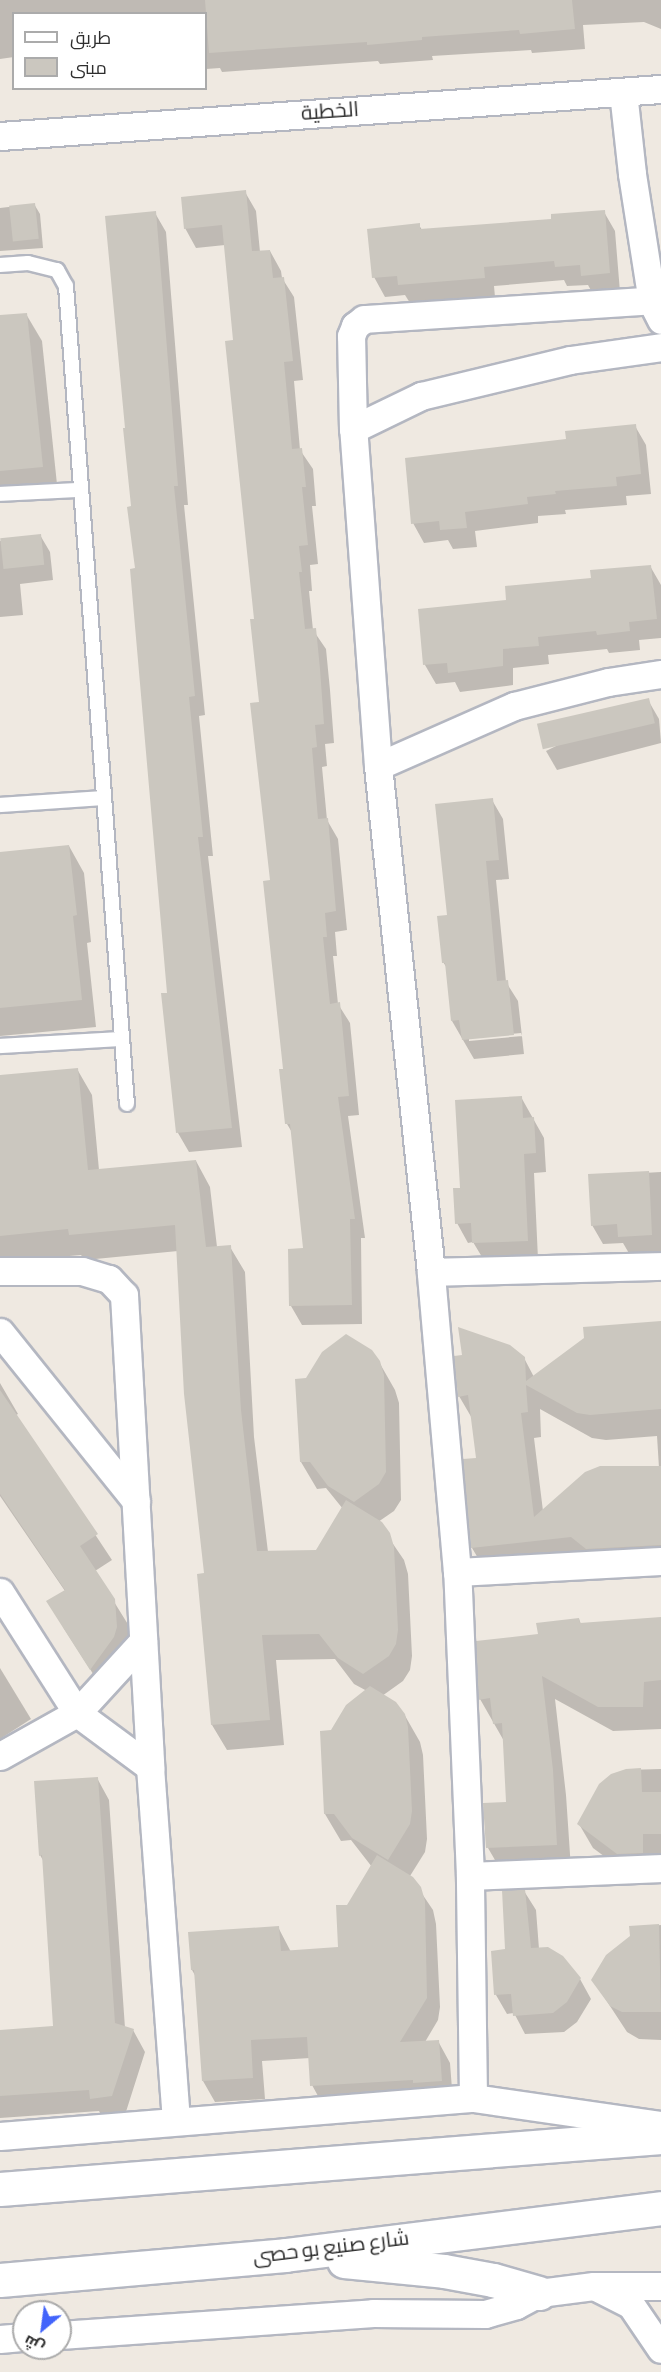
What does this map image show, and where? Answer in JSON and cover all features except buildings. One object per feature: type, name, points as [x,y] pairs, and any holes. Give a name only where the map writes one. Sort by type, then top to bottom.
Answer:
[{"type":"street","name":"الخطية","points":[[0,136],[661,89]]},
{"type":"street","points":[[473,2098],[470,1875],[457,1572],[431,1272],[378,766],[353,429],[351,336],[355,326],[363,319],[658,307],[632,174],[623,92]]},
{"type":"street","points":[[353,429],[421,396],[570,360],[661,347]]},
{"type":"street","points":[[378,766],[514,706],[608,682],[661,674]]},
{"type":"street","points":[[431,1272],[661,1266]]},
{"type":"street","points":[[0,1271],[82,1271],[108,1279],[124,1295],[150,1767],[176,2120]]},
{"type":"street","points":[[0,1332],[136,1501]]},
{"type":"street","points":[[457,1572],[661,1561]]},
{"type":"street","points":[[0,1592],[77,1713],[150,1767]]},
{"type":"street","points":[[0,1756],[77,1713],[143,1641]]},
{"type":"street","points":[[470,1875],[661,1868]]},
{"type":"street","points":[[0,2136],[176,2120],[473,2098],[661,2125]]},
{"type":"street","points":[[0,2189],[661,2136]]},
{"type":"street","name":"شارع صنيع بو حصى","points":[[0,2280],[285,2255],[661,2208]]},
{"type":"street","points":[[285,2255],[444,2271],[493,2280],[539,2293]]},
{"type":"street","points":[[594,2286],[631,2305],[661,2349]]},
{"type":"street","points":[[72,2333],[373,2313],[485,2314],[516,2305],[539,2293],[594,2286],[661,2286]]},
{"type":"lane","points":[[0,265],[28,263],[57,270],[66,286],[127,1104]]},
{"type":"lane","points":[[0,494],[80,490]]},
{"type":"lane","points":[[0,805],[104,798]]},
{"type":"lane","points":[[0,1046],[122,1039]]}]
